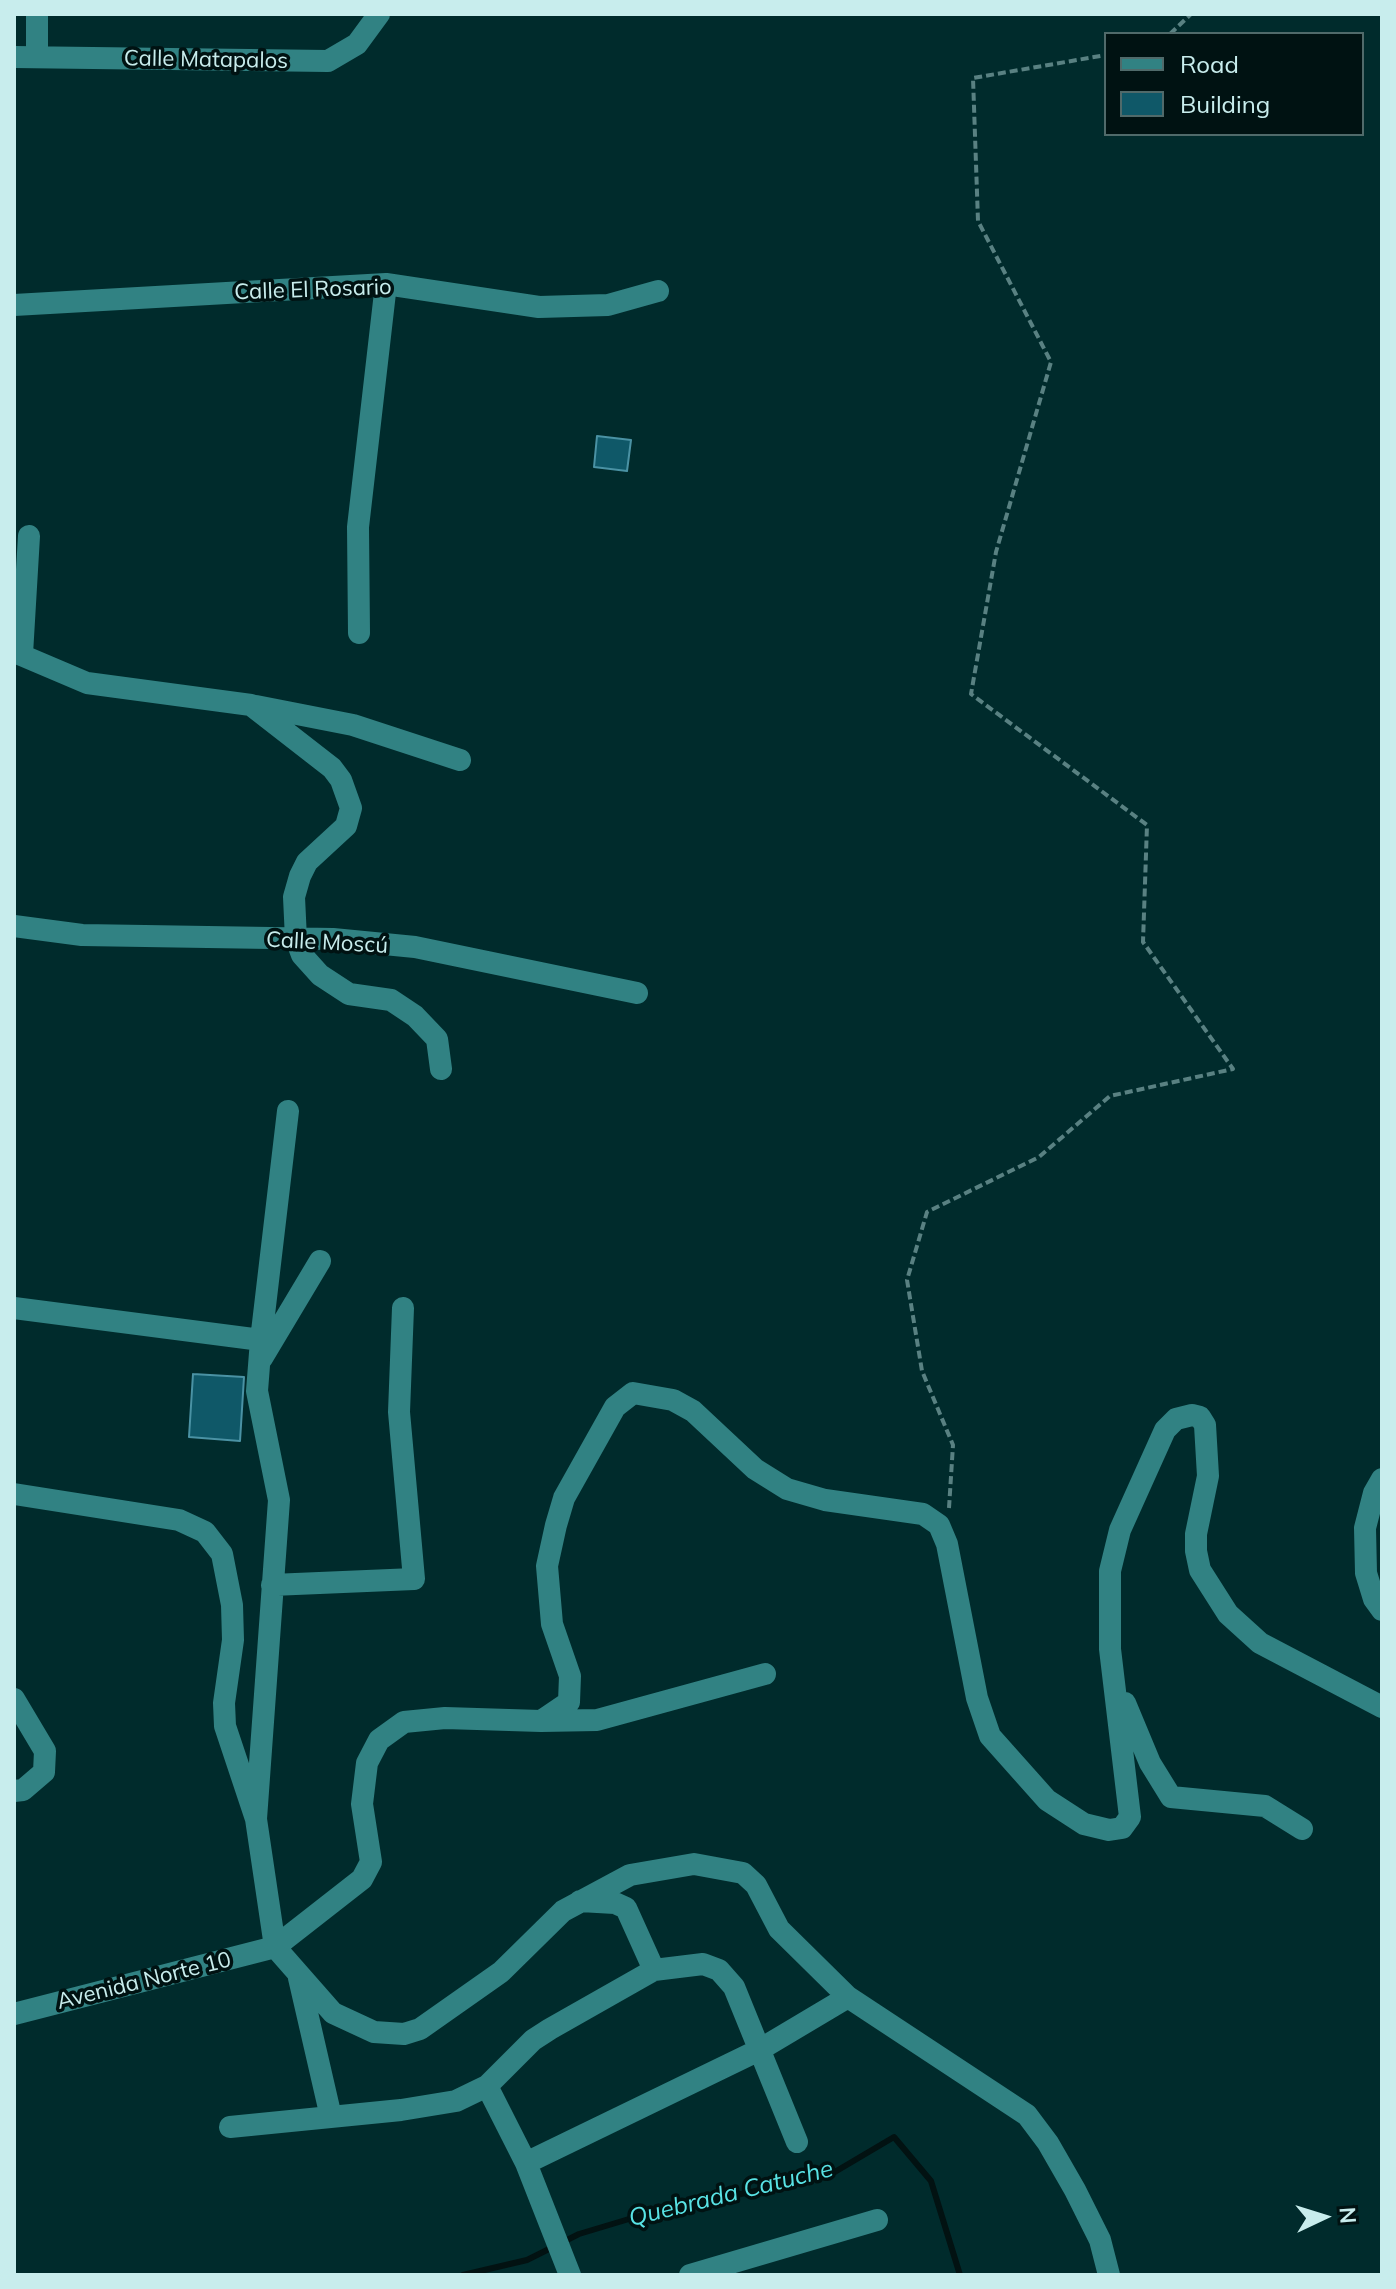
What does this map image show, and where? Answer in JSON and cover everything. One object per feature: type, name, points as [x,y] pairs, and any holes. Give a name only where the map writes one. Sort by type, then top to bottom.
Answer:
[{"type":"street","points":[[37,14],[37,57]]},
{"type":"street","name":"Calle Matapalos","points":[[14,57],[328,61],[357,44],[379,14]]},
{"type":"street","points":[[359,633],[358,527],[386,284]]},
{"type":"street","name":"Calle El Rosario","points":[[14,305],[386,284],[539,307],[608,305],[658,291]]},
{"type":"street","points":[[29,536],[18,653],[87,683],[251,705],[353,725],[460,760]]},
{"type":"street","points":[[251,705],[332,768],[341,780],[351,808],[346,826],[307,862],[300,876],[294,897],[296,939],[302,955],[329,982],[349,994],[391,1000],[415,1016],[437,1039],[441,1069]]},
{"type":"street","name":"Calle Moscú","points":[[14,926],[82,935],[296,939],[415,947],[637,993]]},
{"type":"street","points":[[256,1819],[279,1500],[257,1391],[288,1111]]},
{"type":"street","points":[[260,1351],[320,1261]]},
{"type":"street","points":[[14,1308],[260,1351]]},
{"type":"street","points":[[272,1585],[414,1579],[399,1412],[403,1308]]},
{"type":"street","points":[[541,1721],[569,1702],[570,1676],[552,1624],[547,1566],[556,1525],[564,1498],[615,1407],[633,1393],[673,1400],[693,1411],[755,1469],[787,1489],[825,1500],[923,1514],[939,1525],[947,1544],[977,1698],[990,1736],[1047,1800],[1084,1824],[1109,1830],[1122,1828],[1130,1817],[1110,1649],[1110,1571],[1120,1530],[1165,1430],[1176,1419],[1192,1415],[1200,1417],[1205,1425],[1207,1464],[1196,1551],[1200,1570],[1228,1614],[1260,1643],[1382,1707]]},
{"type":"street","points":[[1382,1479],[1374,1493],[1365,1528],[1366,1573],[1374,1599],[1382,1610]]},
{"type":"street","points":[[14,1494],[179,1520],[205,1532],[213,1541],[228,1570],[232,1605],[233,1640],[224,1703],[225,1726],[256,1819],[275,1947],[333,2013],[374,2032],[404,2034],[420,2029],[501,1972],[563,1911],[630,1875],[694,1864],[743,1873],[756,1885],[779,1929],[848,1997],[1027,2115],[1048,2143],[1075,2190],[1100,2240],[1109,2275]]},
{"type":"street","points":[[275,1947],[362,1879],[371,1862],[362,1804],[367,1763],[379,1740],[404,1722],[445,1718],[597,1720],[765,1674]]},
{"type":"street","points":[[1114,1680],[1150,1763],[1171,1797],[1265,1806],[1302,1829]]},
{"type":"street","points":[[14,1699],[45,1751],[44,1772],[23,1790],[14,1791]]},
{"type":"street","points":[[579,1900],[615,1903],[626,1908],[654,1970]]},
{"type":"street","name":"Avenida Norte 10","points":[[14,2014],[275,1947]]},
{"type":"street","points":[[230,2127],[456,2101],[487,2086],[533,2040],[654,1970],[703,1964],[719,1970],[734,1987],[797,2142]]},
{"type":"street","points":[[298,1973],[331,2117]]},
{"type":"street","points":[[526,2163],[759,2050],[848,1997]]},
{"type":"street","points":[[487,2086],[526,2163],[568,2269]]},
{"type":"street","points":[[690,2275],[877,2220]]},
{"type":"path","points":[[1172,32],[1191,14]]},
{"type":"path","points":[[947,1544],[953,1445],[922,1371],[907,1280],[927,1212],[1039,1157],[1110,1096],[1233,1069],[1143,942],[1147,825],[971,694],[996,552],[1051,362],[978,221],[973,78],[1104,55]]},
{"type":"building","points":[[597,436],[631,440],[627,471],[594,467]]},
{"type":"building","points":[[193,1374],[244,1377],[240,1441],[189,1437]]},
{"type":"waterway","name":"Quebrada Catuche","points":[[463,2275],[527,2260],[579,2234],[649,2213],[828,2176],[894,2137],[931,2181],[960,2275]]}]
